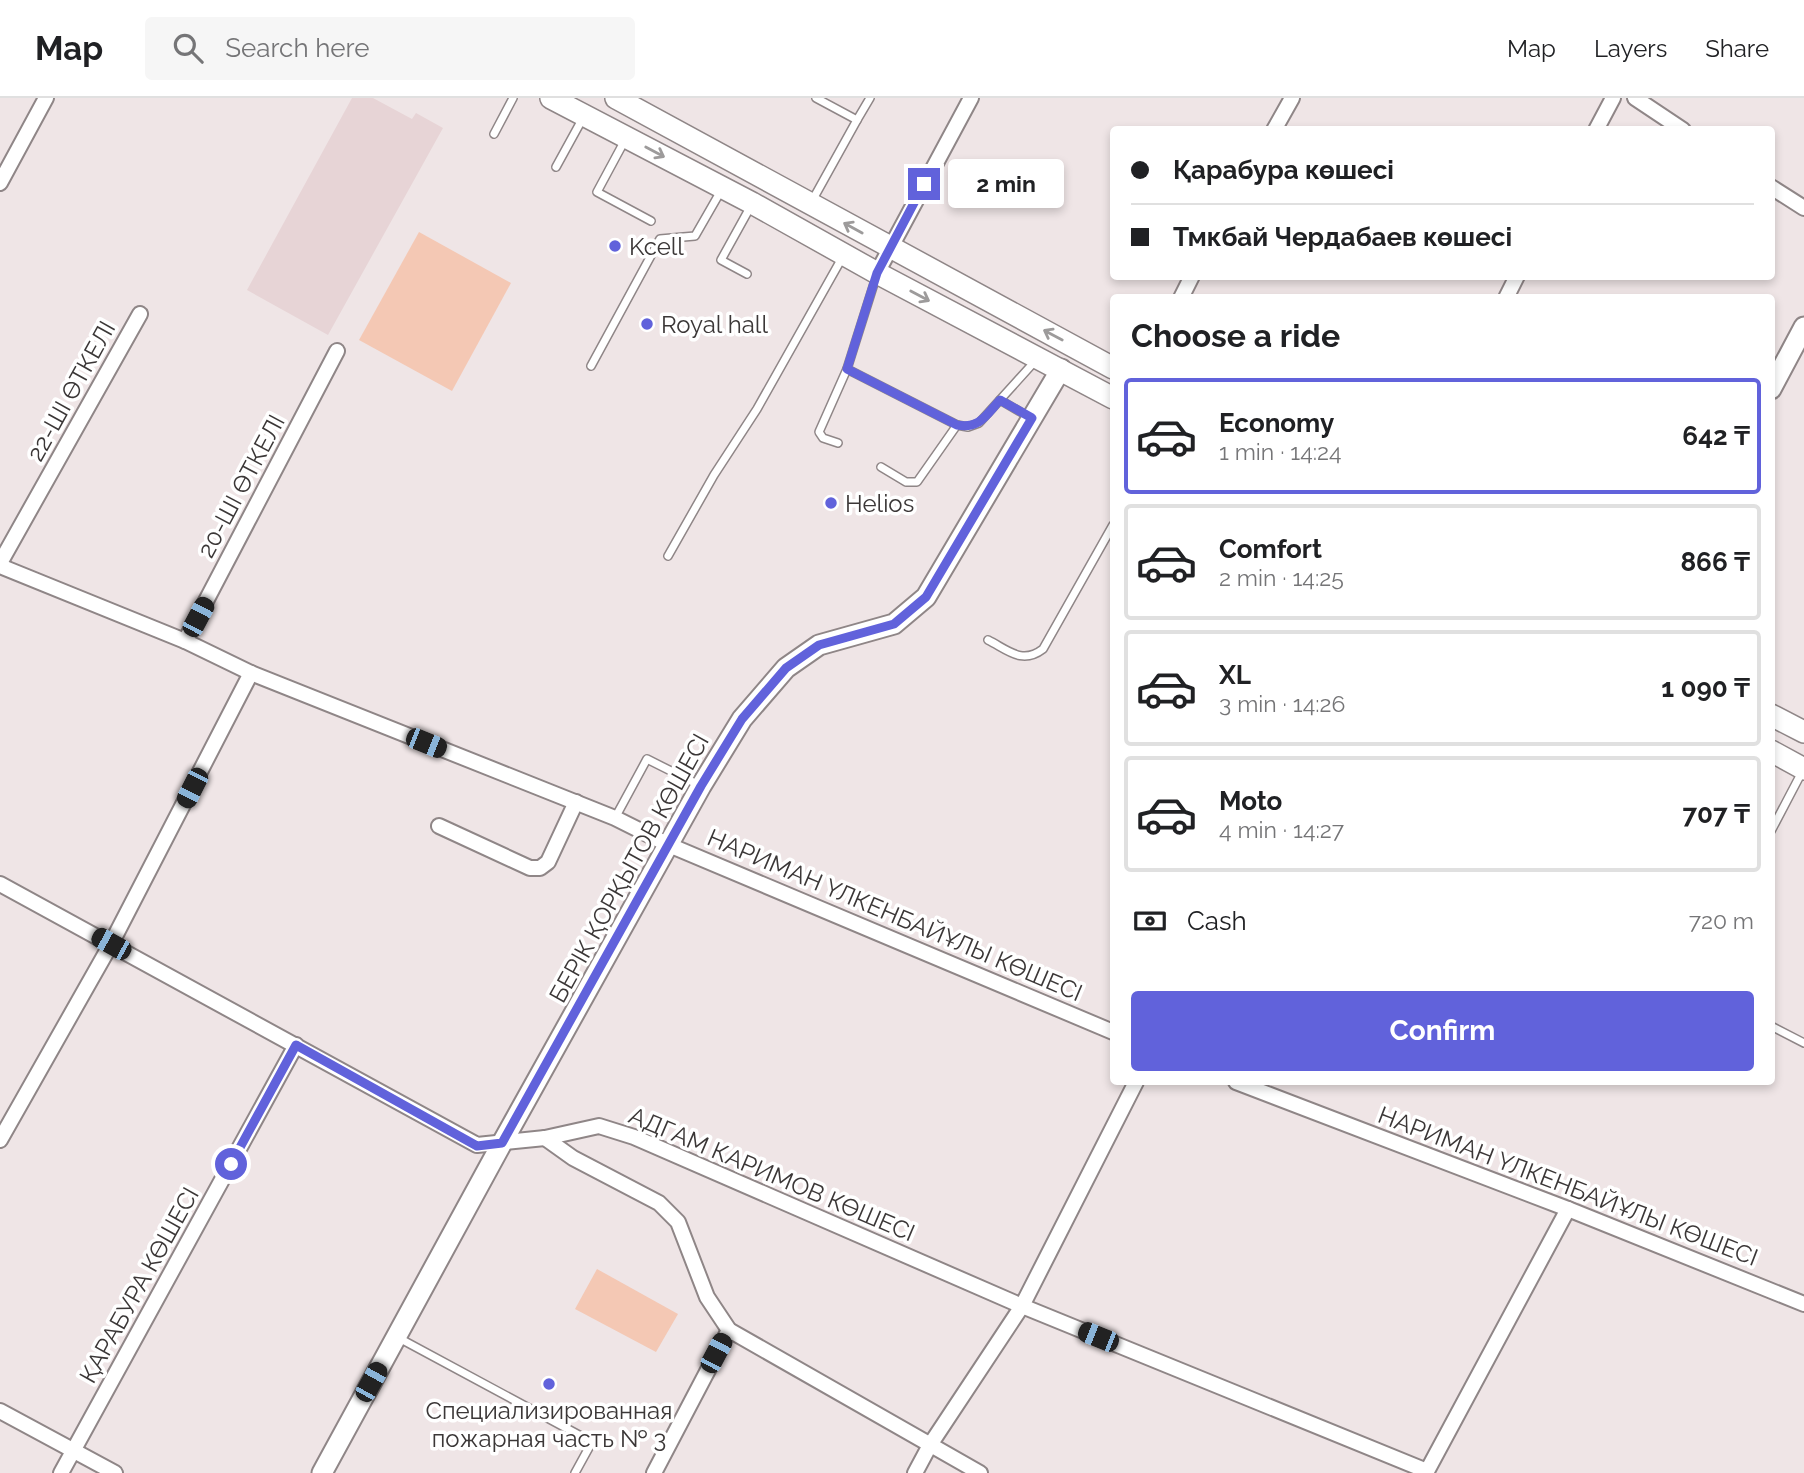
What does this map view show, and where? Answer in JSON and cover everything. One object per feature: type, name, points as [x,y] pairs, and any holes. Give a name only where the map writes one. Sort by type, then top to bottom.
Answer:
[{"type":"main road","points":[[551,98],[627,136],[1110,396]]},
{"type":"main road","points":[[621,99],[810,205],[1110,366]]},
{"type":"main road","points":[[1775,717],[1804,732]]},
{"type":"main road","points":[[1775,753],[1804,769]]},
{"type":"street","points":[[0,183],[46,98]]},
{"type":"street","points":[[877,273],[971,98]]},
{"type":"street","points":[[1276,126],[1292,98]]},
{"type":"street","points":[[1598,126],[1613,98]]},
{"type":"street","points":[[1635,98],[1677,126]]},
{"type":"street","points":[[1775,190],[1804,208]]},
{"type":"street","name":"22-ШІ ӨТКЕЛІ","points":[[0,565],[140,314]]},
{"type":"street","points":[[1775,381],[1804,327]]},
{"type":"street","name":"20-ШІ ӨТКЕЛІ","points":[[185,641],[337,351]]},
{"type":"street","name":"БЕРІК ҚОРҚЫТОВ КӨШЕСІ","points":[[322,1473],[502,1143],[701,786],[742,719],[786,668],[819,645],[894,624],[926,597],[1061,369]]},
{"type":"street","name":"НАРИМАН ҮЛКЕНБАЙҰЛЫ КӨШЕСІ","points":[[0,565],[185,641],[251,673],[615,818],[670,845],[1110,1031]]},
{"type":"street","points":[[0,1140],[111,944],[251,673]]},
{"type":"street","points":[[439,826],[530,868],[540,868],[548,862],[576,802]]},
{"type":"street","name":"АДГАМ КАРИМОВ КӨШЕСІ","points":[[0,884],[477,1146],[545,1138],[599,1126],[634,1136],[1022,1306],[1427,1472]]},
{"type":"street","name":"ҚАРАБУРА КӨШЕСІ","points":[[61,1473],[296,1045]]},
{"type":"street","points":[[915,1473],[930,1445],[1022,1306],[1134,1085]]},
{"type":"street","name":"НАРИМАН ҮЛКЕНБАЙҰЛЫ КӨШЕСІ","points":[[1244,1085],[1568,1209],[1804,1304]]},
{"type":"street","points":[[545,1138],[573,1158],[659,1203],[678,1222],[707,1297],[729,1330],[980,1473]]},
{"type":"street","points":[[1427,1472],[1568,1209]]},
{"type":"street","points":[[654,1473],[729,1330]]},
{"type":"street","points":[[0,1411],[115,1473]]},
{"type":"lane","points":[[494,134],[513,98]]},
{"type":"lane","points":[[816,98],[857,120]]},
{"type":"lane","points":[[810,205],[870,98]]},
{"type":"lane","points":[[556,167],[584,116]]},
{"type":"lane","points":[[627,136],[597,192],[651,221]]},
{"type":"lane","points":[[592,366],[660,239],[695,236],[722,188]]},
{"type":"lane","points":[[747,274],[721,260],[752,203]]},
{"type":"lane","points":[[668,556],[714,475],[757,409],[844,254]]},
{"type":"lane","points":[[838,443],[823,438],[819,432],[820,424],[847,369],[877,273]]},
{"type":"lane","points":[[847,369],[957,425],[968,427],[979,423],[1038,358]]},
{"type":"lane","points":[[1000,400],[1032,418]]},
{"type":"lane","points":[[881,467],[906,482],[917,482],[957,425]]},
{"type":"lane","points":[[988,639],[1021,657],[1034,656],[1043,649],[1110,529]]},
{"type":"lane","points":[[615,818],[647,759],[701,786]]},
{"type":"lane","points":[[1775,823],[1804,769]]},
{"type":"lane","points":[[1775,1028],[1804,1043]]},
{"type":"lane","points":[[396,1337],[592,1442],[575,1473]]},
{"type":"shaded area","points":[[352,98],[373,98],[412,119],[416,113],[443,128],[328,335],[247,290]]},
{"type":"shaded area","points":[[419,232],[511,283],[452,391],[359,340]]},
{"type":"shaded area","points":[[597,1269],[678,1314],[656,1352],[575,1309]]},
{"type":"place","name":"Kcell","points":[[615,246]]},
{"type":"place","name":"Royal hall","points":[[647,324]]},
{"type":"place","name":"Helios","points":[[831,503]]},
{"type":"place","name":"Специализированная пожарная часть № 3","points":[[549,1384]]},
{"type":"route","points":[[231,1164],[296,1045],[477,1146],[502,1143],[701,786],[742,719],[786,668],[819,645],[894,624],[926,597],[1032,418],[1000,400],[979,423],[968,427],[957,425],[847,369],[877,273],[924,184]]}]
